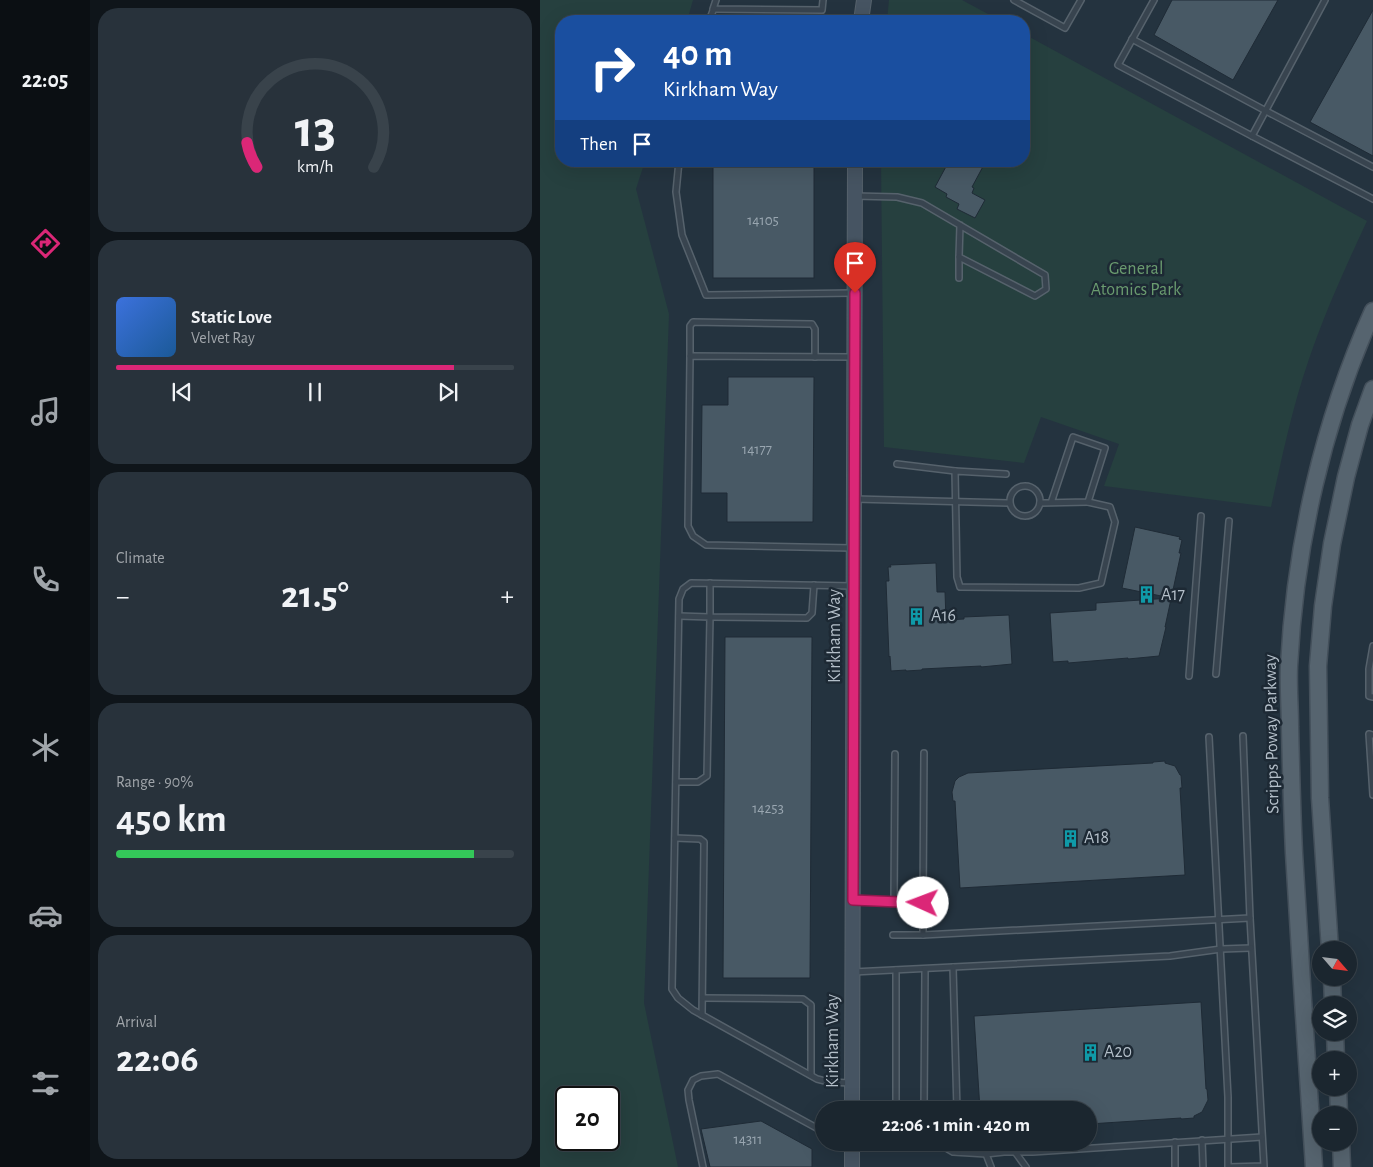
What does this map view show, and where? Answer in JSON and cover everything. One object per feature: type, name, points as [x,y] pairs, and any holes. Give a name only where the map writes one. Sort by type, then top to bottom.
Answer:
[{"type":"main road","points":[[862,15],[864,0]]},
{"type":"main road","name":"Kirkham Way","points":[[852,1101],[855,167]]},
{"type":"main road","name":"Scripps Poway Parkway","points":[[1314,1167],[1299,944],[1292,797],[1289,667],[1301,554],[1318,468],[1331,422],[1373,311]]},
{"type":"main road","points":[[1329,941],[1320,798],[1318,666],[1323,606],[1332,544],[1346,477],[1360,425],[1373,389]]},
{"type":"main road","points":[[852,1151],[852,1167]]},
{"type":"main road","points":[[1341,1151],[1342,1167]]},
{"type":"lane","points":[[711,15],[717,0]]},
{"type":"lane","points":[[713,10],[822,10],[823,0]]},
{"type":"lane","points":[[1014,0],[1065,28],[1081,0]]},
{"type":"lane","points":[[1154,0],[1118,65],[1373,199]]},
{"type":"lane","points":[[1252,136],[1325,0]]},
{"type":"lane","points":[[1132,39],[1373,166]]},
{"type":"lane","points":[[678,167],[676,192],[682,235],[706,295],[855,293]]},
{"type":"lane","points":[[855,196],[897,197],[922,203],[1045,275],[1046,289],[1035,296],[959,257]]},
{"type":"lane","points":[[959,278],[960,225]]},
{"type":"lane","points":[[815,357],[815,329],[812,324],[694,322],[690,326],[688,526],[693,536],[706,545],[854,548]]},
{"type":"lane","points":[[690,356],[854,357]]},
{"type":"lane","points":[[1050,503],[1072,437],[1105,448],[1088,502]]},
{"type":"lane","points":[[897,464],[954,471],[1006,474]]},
{"type":"lane","points":[[954,471],[957,577],[960,587],[1079,588],[1101,583],[1115,522],[1110,507],[1088,502],[1040,503]]},
{"type":"lane","points":[[1023,486],[1036,490],[1040,498],[1036,512],[1027,516],[1017,515],[1013,512],[1010,503],[1014,490],[1023,486]]},
{"type":"lane","points":[[854,499],[1010,503]]},
{"type":"lane","points":[[1189,676],[1201,516]]},
{"type":"lane","points":[[1216,674],[1229,521]]},
{"type":"lane","points":[[852,1083],[829,1082],[817,1079],[693,1010],[678,998],[672,989],[679,599],[683,589],[691,583],[854,586]]},
{"type":"lane","points":[[676,782],[698,782],[707,776],[710,583]]},
{"type":"lane","points":[[679,616],[807,618],[812,613],[814,585]]},
{"type":"lane","points":[[1373,646],[1369,669],[1369,696],[1373,697]]},
{"type":"lane","points":[[1373,735],[1369,734],[1373,795]]},
{"type":"lane","points":[[1209,738],[1228,1097],[1228,1166],[1264,1166],[1251,948],[1243,736]]},
{"type":"lane","points":[[922,935],[924,753]]},
{"type":"lane","points":[[894,902],[895,754]]},
{"type":"lane","points":[[675,838],[700,839],[704,842],[702,1015]]},
{"type":"lane","points":[[853,900],[923,903]]},
{"type":"lane","points":[[893,935],[1250,918]]},
{"type":"lane","points":[[852,972],[1170,956],[1221,949],[1251,948]]},
{"type":"lane","points":[[953,967],[957,1101]]},
{"type":"lane","points":[[924,1101],[925,969]]},
{"type":"lane","points":[[896,970],[896,1101]]},
{"type":"lane","points":[[703,998],[803,999],[811,1005],[811,1075]]},
{"type":"lane","points":[[704,1167],[688,1090],[693,1080],[701,1076],[718,1074],[815,1127]]},
{"type":"lane","points":[[951,1151],[986,1154],[1262,1137]]},
{"type":"lane","points":[[1202,1140],[1204,1167]]},
{"type":"lane","points":[[1175,1142],[1175,1167]]},
{"type":"lane","points":[[1015,1152],[1026,1167]]},
{"type":"lane","points":[[986,1154],[991,1167]]},
{"type":"green space","points":[[540,0],[693,0],[689,15],[555,15],[555,167],[643,167],[636,189],[669,314],[644,1003],[678,1167],[540,1167]]},
{"type":"green space","points":[[889,0],[962,0],[990,15],[888,15]]},
{"type":"green space","name":"General Atomics Park","points":[[1030,37],[1367,221],[1315,341],[1292,414],[1271,507],[1104,486],[1119,444],[1041,417],[1024,463],[884,447],[881,167],[1030,167]]},
{"type":"building","points":[[1172,0],[1278,0],[1233,80],[1154,35]]},
{"type":"building","points":[[1373,10],[1373,156],[1310,122]]},
{"type":"building","points":[[713,167],[814,167],[814,278],[713,278]]},
{"type":"building","points":[[946,167],[983,167],[972,187],[974,188],[972,193],[985,200],[975,218],[957,209],[959,204],[946,197],[947,194],[935,187]]},
{"type":"building","points":[[728,377],[814,377],[813,522],[727,522],[727,493],[701,493],[702,405],[728,405]]},
{"type":"building","name":"A17","points":[[1135,527],[1180,537],[1179,539],[1182,540],[1179,553],[1181,553],[1159,656],[1068,663],[1068,661],[1053,662],[1050,613],[1096,610],[1096,603],[1171,598],[1122,588]]},
{"type":"building","name":"A16","points":[[936,563],[937,592],[945,592],[946,620],[964,619],[964,617],[1009,615],[1012,664],[891,671],[886,581],[889,581],[888,567],[891,567],[890,565]]},
{"type":"building","points":[[725,637],[812,637],[810,978],[723,978]]},
{"type":"building","name":"A18","points":[[1165,761],[1165,763],[1175,766],[1181,775],[1182,788],[1180,788],[1185,875],[960,888],[955,801],[953,801],[952,792],[955,781],[959,777],[968,773]]},
{"type":"building","name":"A20","points":[[1201,1002],[1208,1100],[1202,1112],[1194,1116],[1194,1118],[1097,1123],[1097,1101],[979,1101],[974,1016]]},
{"type":"building","points":[[761,1121],[812,1149],[812,1167],[710,1167],[701,1129]]},
{"type":"place","name":"A17","points":[[1147,595]]},
{"type":"place","name":"A16","points":[[917,616]]},
{"type":"place","name":"A18","points":[[1070,838]]},
{"type":"place","name":"A20","points":[[1090,1052]]},
{"type":"route","points":[[855,293],[853,900],[923,903]]}]
